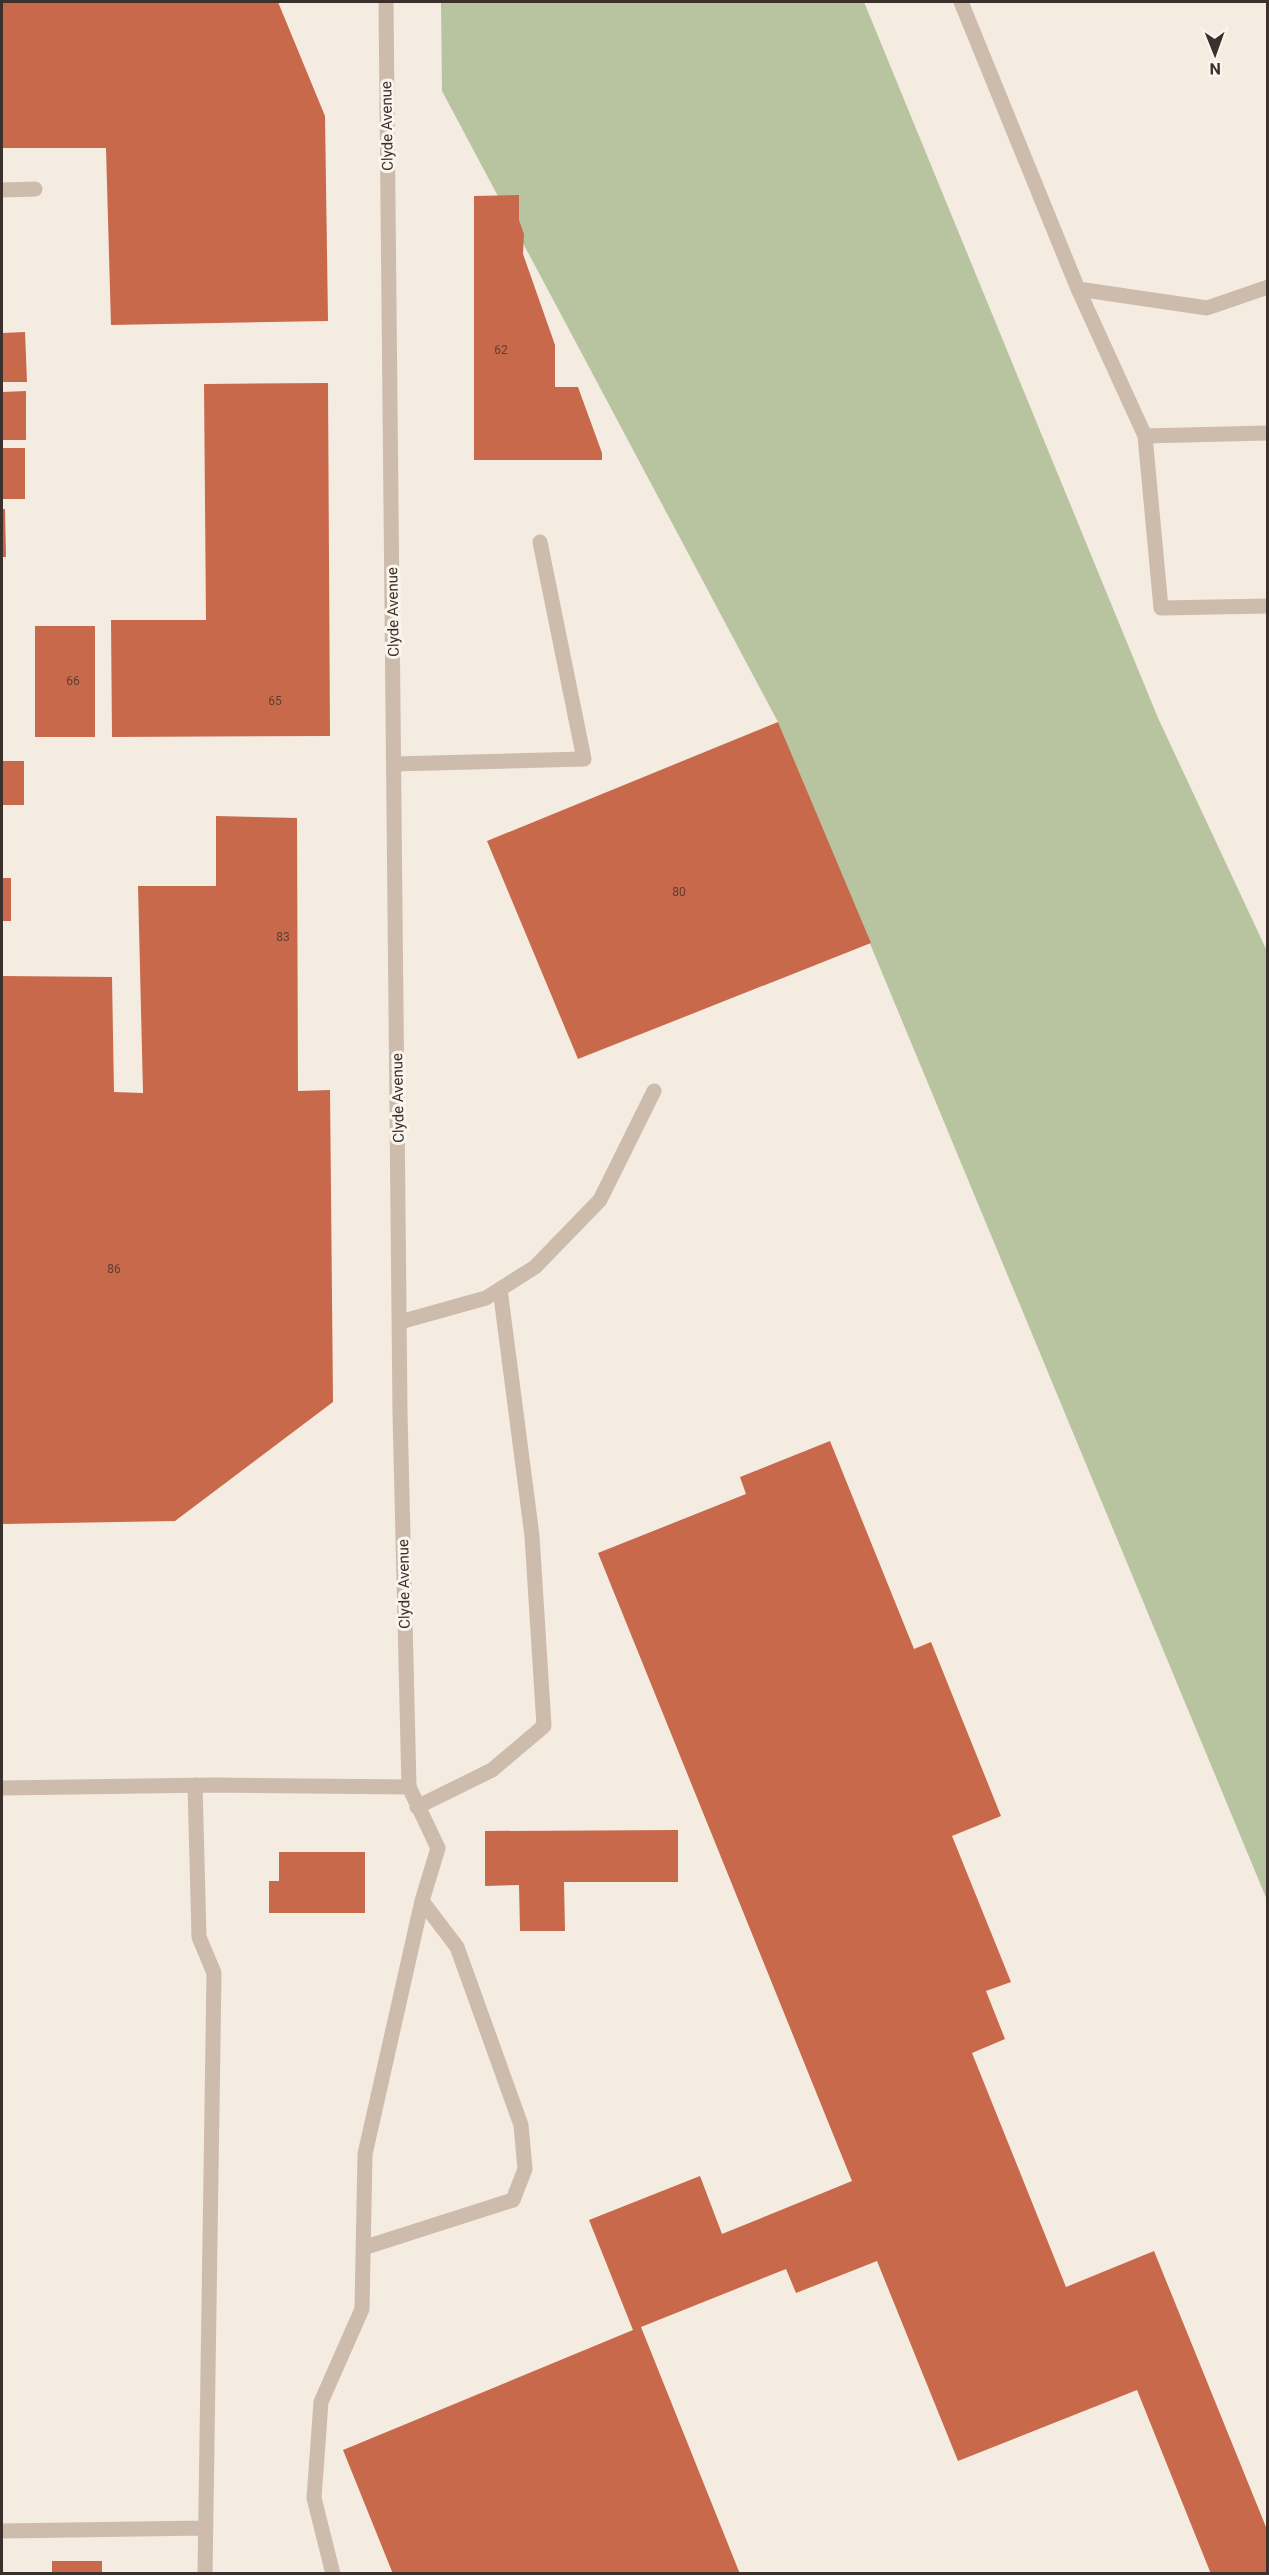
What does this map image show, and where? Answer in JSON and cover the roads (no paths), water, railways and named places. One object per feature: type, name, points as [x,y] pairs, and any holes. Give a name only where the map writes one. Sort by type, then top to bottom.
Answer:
[{"type":"street","name":"Clyde Avenue","points":[[386,2],[400,1322],[409,1787]]},
{"type":"street","points":[[961,2],[1078,288],[1144,436],[1161,608],[1268,606]]},
{"type":"street","points":[[2,190],[35,189]]},
{"type":"street","points":[[1078,288],[1207,308],[1268,287]]},
{"type":"street","points":[[1144,436],[1268,433]]},
{"type":"street","points":[[394,764],[584,759],[540,542]]},
{"type":"street","points":[[400,1322],[486,1298],[535,1267],[600,1200],[654,1092]]},
{"type":"street","points":[[417,1807],[492,1770],[544,1726],[532,1536],[500,1289]]},
{"type":"street","points":[[195,1785],[199,1937],[214,1973],[205,2574]]},
{"type":"street","points":[[2,1788],[195,1785],[409,1787],[438,1848],[422,1901],[365,2154],[362,2309],[321,2402],[314,2498],[333,2574]]},
{"type":"street","points":[[363,2248],[513,2200],[525,2169],[521,2125],[457,1947],[422,1901]]},
{"type":"street","points":[[2,2530],[206,2528]]}]
